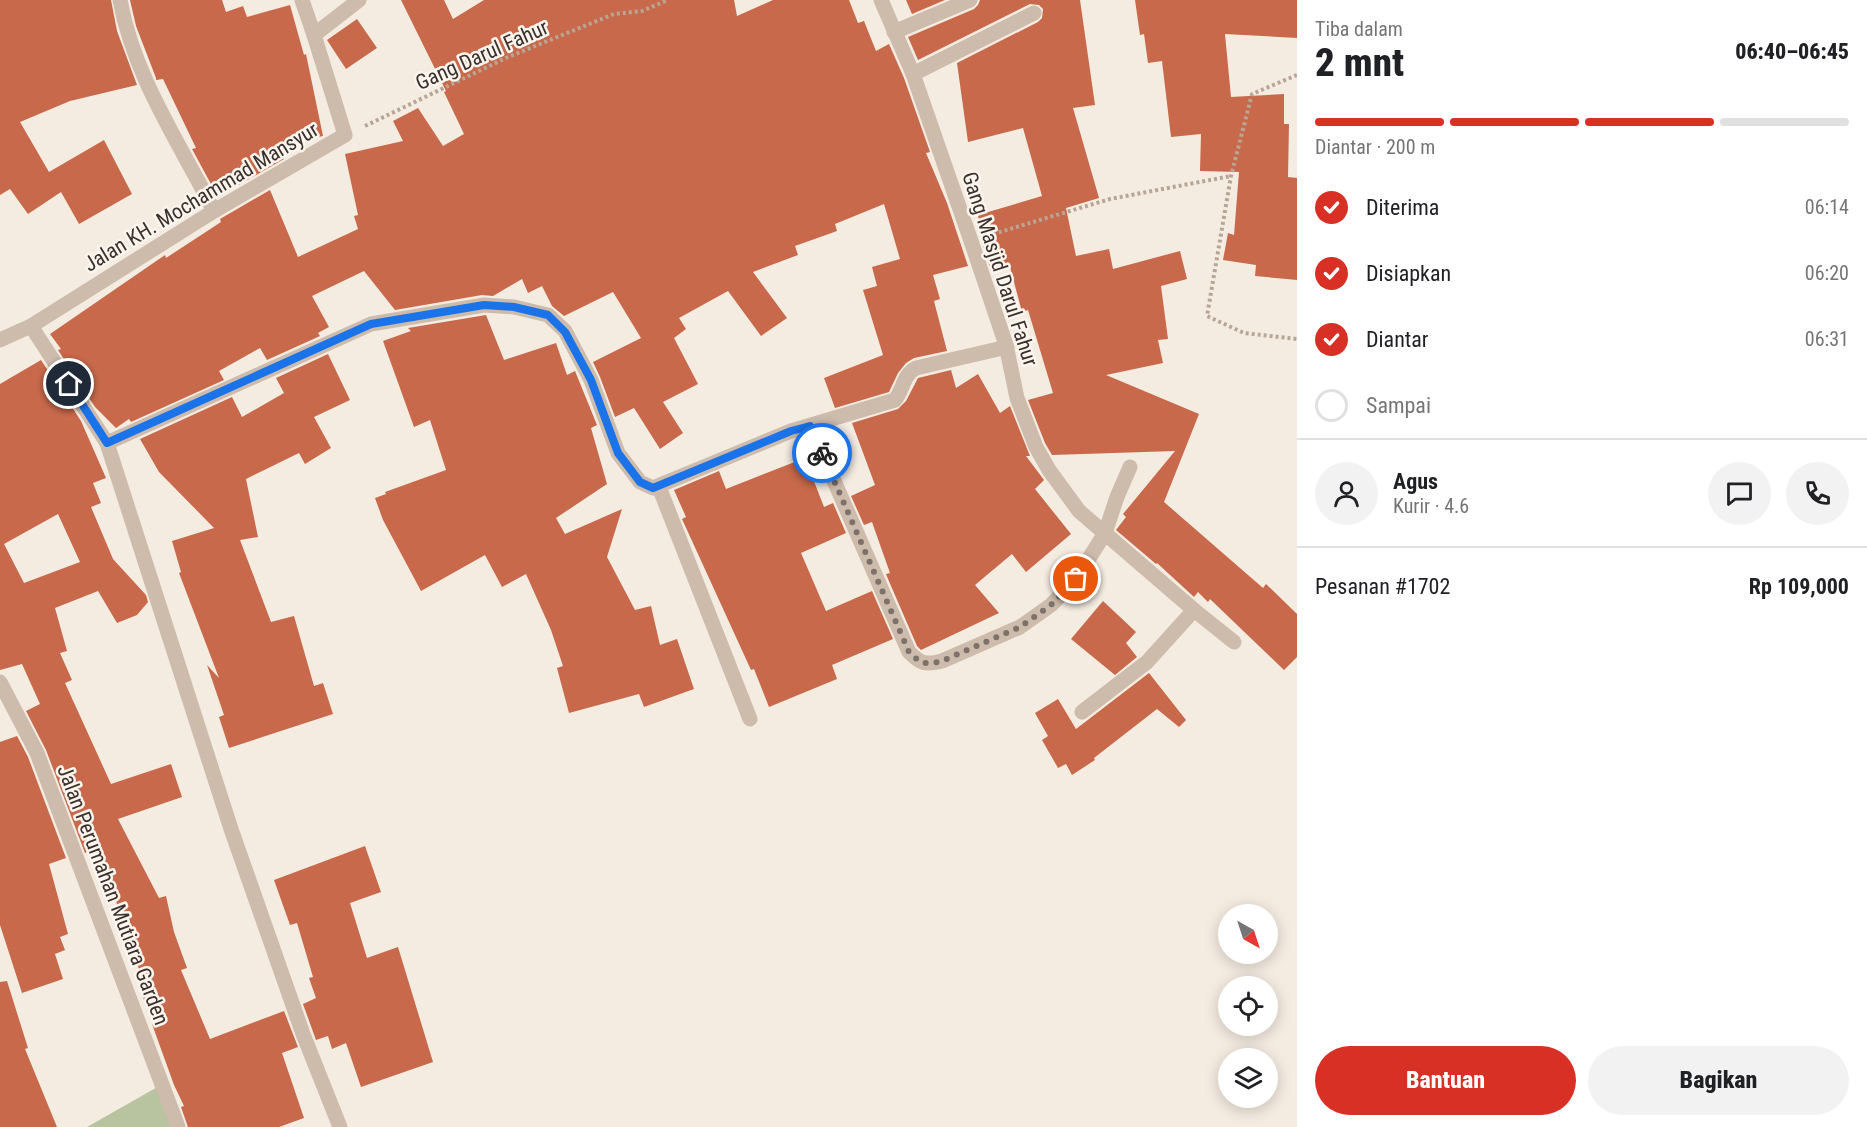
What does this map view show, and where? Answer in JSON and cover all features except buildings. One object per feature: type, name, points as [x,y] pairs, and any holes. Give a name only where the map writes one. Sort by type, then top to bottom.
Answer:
[{"type":"street","points":[[120,0],[136,58],[153,98],[214,211]]},
{"type":"street","name":"Jalan KH. Mochammad Mansyur","points":[[0,340],[31,326],[214,211],[345,135],[302,0]]},
{"type":"street","points":[[314,35],[359,0]]},
{"type":"street","name":"Gang Masjid Darul Fahur","points":[[881,0],[913,74],[971,241],[1007,347],[1017,398],[1036,447],[1049,470],[1079,511],[1234,642]]},
{"type":"street","points":[[894,32],[970,0]]},
{"type":"street","points":[[913,74],[1034,13]]},
{"type":"street","points":[[107,443],[371,324],[484,305],[514,307],[548,315],[565,332],[591,380],[618,453],[640,482],[653,488],[791,431],[895,400],[903,387],[905,377],[916,368],[1007,347]]},
{"type":"street","points":[[31,326],[107,443],[231,830],[303,1034],[340,1127]]},
{"type":"street","points":[[810,426],[909,652],[920,662],[932,664],[1020,627],[1051,605],[1076,579],[1105,533],[1117,496],[1130,467]]},
{"type":"street","points":[[659,487],[750,719]]},
{"type":"street","points":[[1082,711],[1148,662],[1194,610]]},
{"type":"street","name":"Jalan Perumahan Mutiara Garden","points":[[0,682],[37,753],[178,1127]]},
{"type":"path","name":"Gang Darul Fahur","points":[[345,135],[508,57],[614,14],[642,11],[668,0]]},
{"type":"path","points":[[1297,75],[1252,94],[1231,176],[1207,316],[1244,333],[1297,339]]},
{"type":"path","points":[[971,241],[1110,199],[1231,176]]},
{"type":"green space","points":[[161,1085],[175,1127],[87,1127]]},
{"type":"way so far","points":[[822,453],[909,652],[920,662],[932,664],[942,661],[1020,627],[1051,605],[1076,579]]},
{"type":"route","points":[[69,384],[107,443],[371,324],[484,305],[514,307],[548,315],[565,332],[591,380],[618,453],[640,482],[653,488],[659,487],[791,431],[810,426],[822,453]]}]
